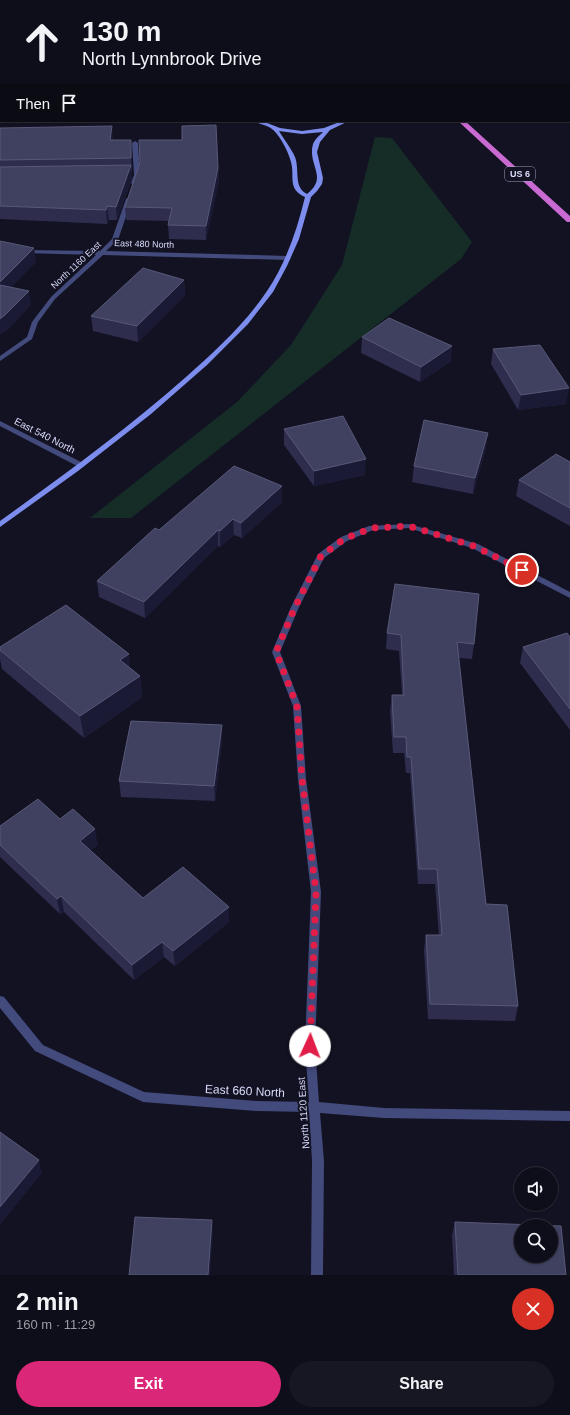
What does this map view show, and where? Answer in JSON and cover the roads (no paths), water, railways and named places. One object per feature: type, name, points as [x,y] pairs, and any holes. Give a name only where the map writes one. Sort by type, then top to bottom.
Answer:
[{"type":"highway","name":"US 6","points":[[462,122],[570,220]]},
{"type":"main road","points":[[260,122],[274,128],[302,132],[328,129],[344,122]]},
{"type":"main road","points":[[274,128],[286,144],[294,160],[295,186],[300,192],[308,196]]},
{"type":"main road","points":[[0,525],[137,423],[184,383],[247,323],[262,303],[296,242],[308,196],[315,192],[321,180],[315,152],[318,141],[328,129]]},
{"type":"street","name":"North 1160 East","points":[[0,359],[30,338],[35,322],[53,298],[116,240],[137,175],[135,143]]},
{"type":"street","points":[[129,175],[137,175]]},
{"type":"street","name":"East 480 North","points":[[16,251],[104,252],[288,258]]},
{"type":"street","name":"East 540 North","points":[[0,423],[82,464]]},
{"type":"street","name":"North 1120 East","points":[[317,1275],[318,1161],[313,1107],[310,1046],[316,892],[302,779],[297,706],[276,652],[295,607],[321,556],[344,539],[372,528],[409,526],[474,546],[570,596]]},
{"type":"street","name":"East 660 North","points":[[0,1000],[39,1048],[143,1098],[257,1106],[313,1107],[384,1113],[570,1116]]}]
